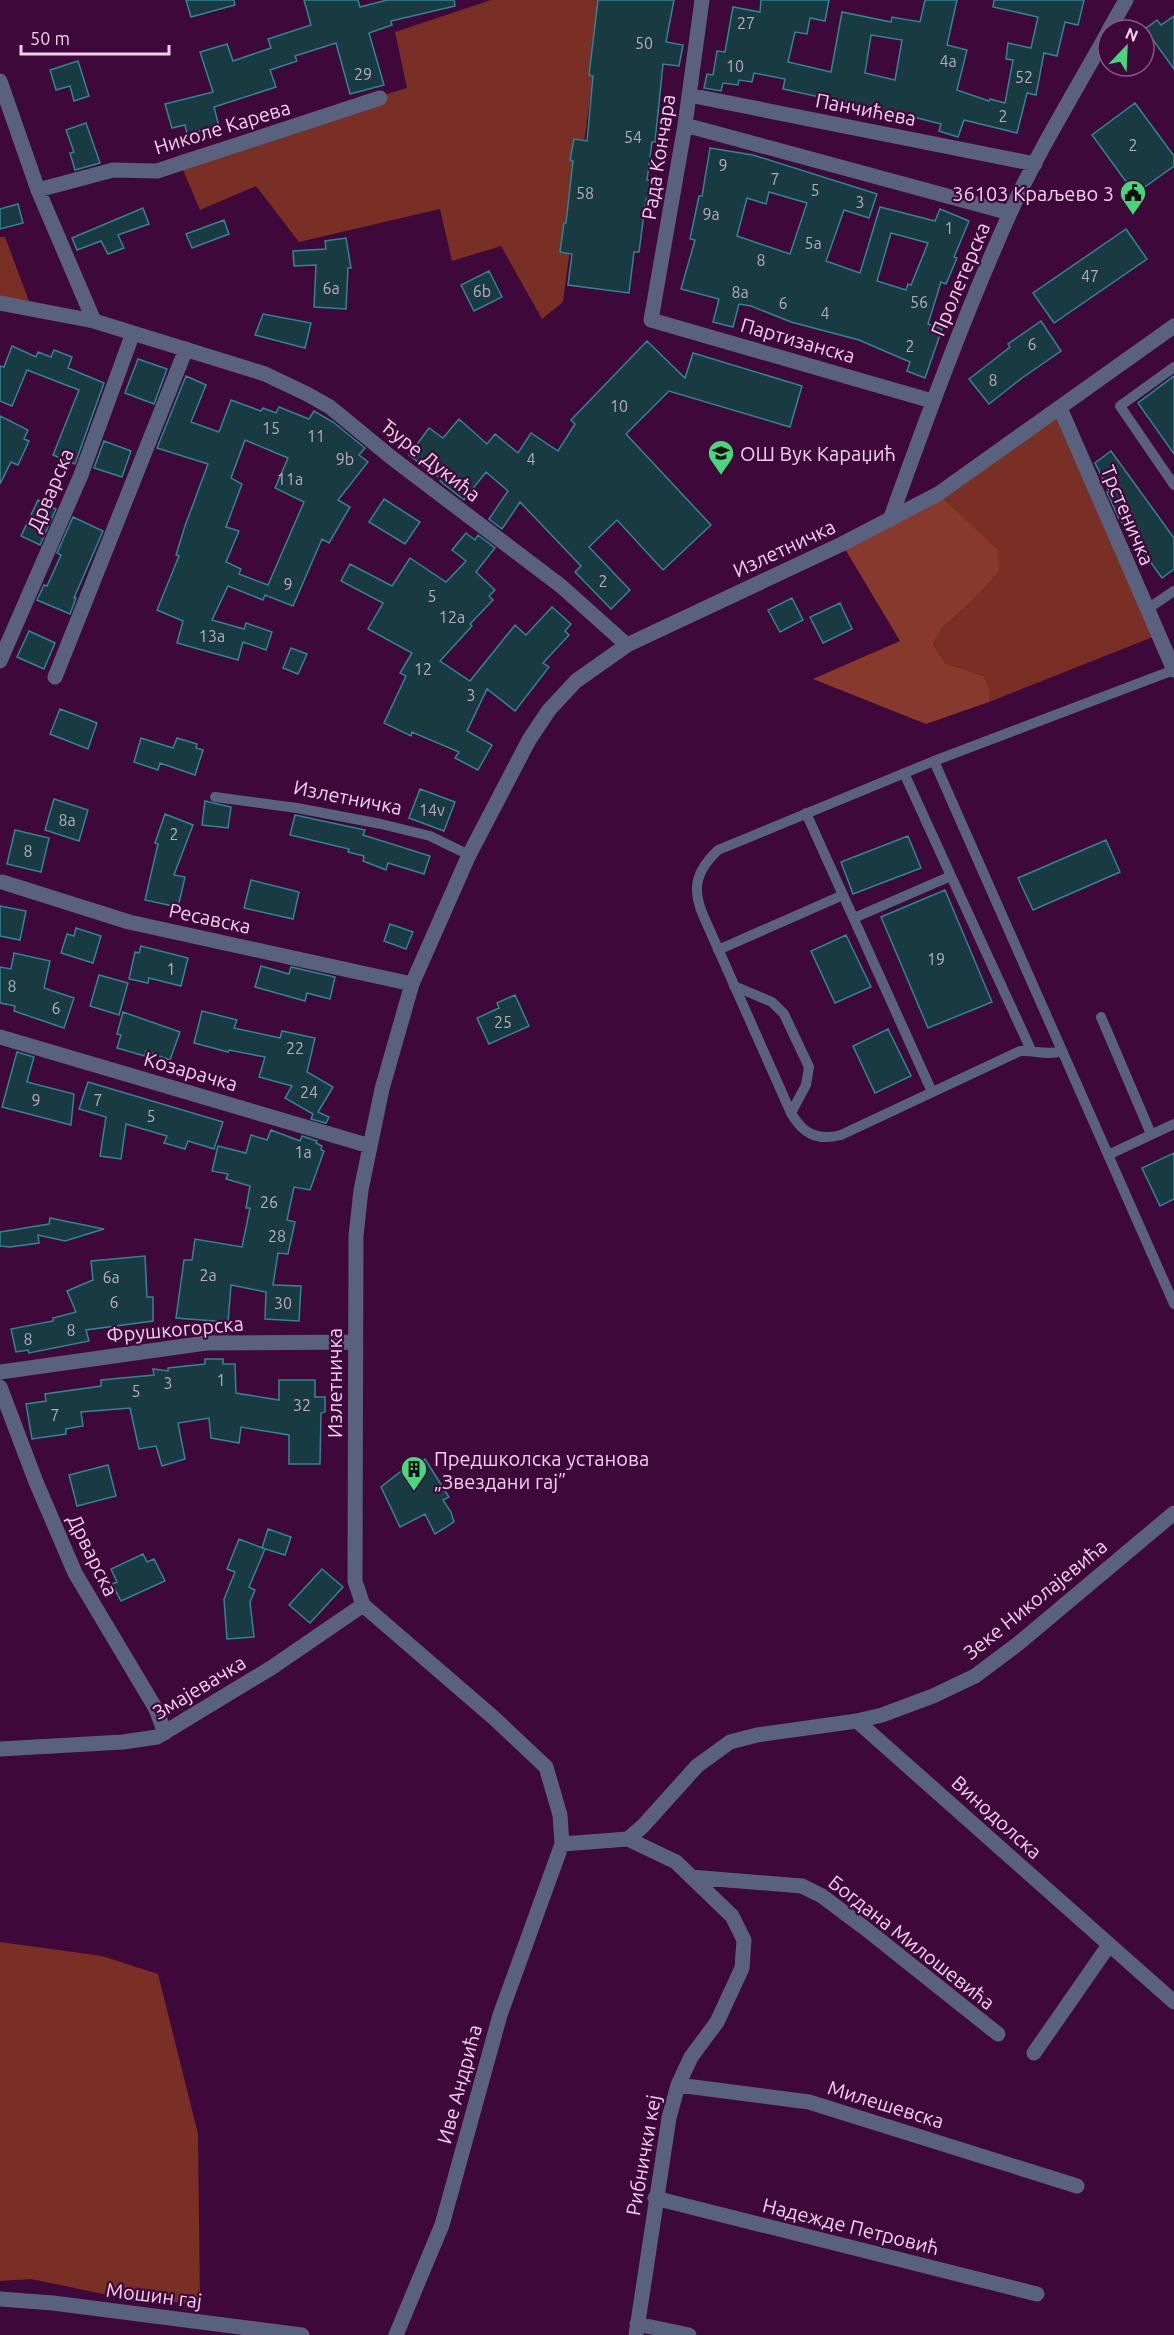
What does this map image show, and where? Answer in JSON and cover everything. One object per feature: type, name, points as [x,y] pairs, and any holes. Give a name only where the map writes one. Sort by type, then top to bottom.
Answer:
[{"type":"street","name":"Рада Кончара","points":[[651,320],[685,125],[702,0]]},
{"type":"street","name":"Пролетерска","points":[[1116,18],[1126,0]]},
{"type":"street","name":"Пролетерска","points":[[890,520],[932,401],[1010,213],[1096,54]]},
{"type":"street","points":[[0,81],[38,190],[94,321]]},
{"type":"street","name":"Панчићева","points":[[689,95],[1035,164]]},
{"type":"street","name":"Николе Карева","points":[[38,190],[113,170],[157,171],[380,98]]},
{"type":"street","points":[[685,125],[1010,213]]},
{"type":"street","name":"Ђуре Дукића","points":[[0,303],[94,321],[186,349],[265,374],[330,407],[392,458],[561,586],[627,645]]},
{"type":"street","name":"Партизанска","points":[[651,320],[932,401]]},
{"type":"street","name":"Излетничка","points":[[363,1605],[355,1581],[353,1557],[356,1236],[370,1146],[382,1089],[412,984],[469,855],[529,740],[549,710],[576,681],[627,645],[843,544],[938,494],[1174,326]]},
{"type":"street","name":"Дрварска","points":[[0,661],[81,475],[133,333]]},
{"type":"street","points":[[55,677],[186,349]]},
{"type":"street","name":"Трстеничка","points":[[1060,408],[1174,670]]},
{"type":"street","name":"Ресавска","points":[[2,882],[129,922],[412,984]]},
{"type":"street","name":"Козарачка","points":[[0,1037],[370,1146]]},
{"type":"street","name":"Фрушкогорска","points":[[0,1372],[206,1343],[355,1342]]},
{"type":"street","name":"Дрварска","points":[[0,1387],[36,1482],[75,1573],[156,1709],[165,1733]]},
{"type":"street","name":"Зеке Николајевића","points":[[628,1839],[643,1826],[697,1766],[730,1742],[757,1735],[857,1721],[882,1715],[933,1696],[975,1676],[1019,1643],[1174,1513]]},
{"type":"street","points":[[363,1605],[494,1718],[546,1767],[560,1815],[562,1844],[628,1839]]},
{"type":"street","name":"Змајевачка","points":[[0,1749],[123,1742],[165,1733],[271,1668],[363,1605]]},
{"type":"street","name":"Винодолска","points":[[857,1721],[1174,2002]]},
{"type":"street","name":"Рибнички кеј","points":[[628,1839],[676,1862],[732,1916],[744,1940],[742,1968],[717,2022],[692,2057],[678,2085],[669,2118],[637,2330]]},
{"type":"street","name":"Иве Андрића","points":[[396,2335],[442,2225],[500,2015],[562,1844]]},
{"type":"street","name":"Богдана Милошевића","points":[[691,1877],[802,1886],[822,1896],[998,2034]]},
{"type":"street","points":[[1034,2053],[1109,1945]]},
{"type":"street","name":"Милешевска","points":[[678,2085],[809,2102],[1077,2186]]},
{"type":"street","name":"Надежде Петровић","points":[[656,2198],[1037,2294]]},
{"type":"street","name":"Мошин гај","points":[[0,2299],[53,2303],[302,2335]]},
{"type":"street","points":[[637,2330],[689,2335]]},
{"type":"lane","points":[[1174,367],[1120,406],[1174,485]]},
{"type":"lane","points":[[1146,610],[1174,591]]},
{"type":"lane","points":[[1062,1051],[1047,1054],[1031,1050],[1020,1051],[841,1134],[828,1138],[807,1132],[791,1113],[697,902],[696,888],[699,875],[708,860],[718,850],[934,760],[1174,670]]},
{"type":"lane","points":[[934,760],[1174,1304]]},
{"type":"lane","points":[[904,773],[1031,1050]]},
{"type":"lane","name":"Излетничка","points":[[214,797],[297,808],[381,824],[430,836],[469,855]]},
{"type":"lane","points":[[806,813],[932,1092]]},
{"type":"lane","points":[[854,918],[951,876]]},
{"type":"lane","points":[[718,950],[843,895]]},
{"type":"lane","points":[[734,986],[779,1007],[808,1067],[806,1085],[791,1113]]},
{"type":"lane","points":[[1101,1017],[1151,1134]]},
{"type":"lane","points":[[1108,1155],[1174,1124]]},
{"type":"shaded area","points":[[491,0],[603,0],[563,302],[542,319],[501,246],[452,261],[440,209],[299,242],[256,186],[200,210],[177,156],[407,88],[395,32]]},
{"type":"shaded area","points":[[0,237],[5,237],[32,309],[0,303]]},
{"type":"shaded area","points":[[1060,408],[1158,635],[989,702],[989,688],[984,676],[945,663],[933,644],[942,628],[999,572],[938,494]]},
{"type":"shaded area","points":[[938,494],[998,550],[999,572],[942,628],[933,644],[945,663],[984,676],[989,688],[989,702],[926,724],[813,679],[900,641],[842,544]]},
{"type":"shaded area","points":[[0,1942],[102,1956],[158,1974],[198,2134],[200,2305],[103,2294],[31,2279],[0,2281]]},
{"type":"building","points":[[186,0],[234,0],[235,5],[191,17]]},
{"type":"building","points":[[304,0],[358,0],[360,7],[387,0],[454,0],[455,6],[391,21],[392,25],[369,33],[384,85],[350,94],[336,43],[295,56],[297,61],[270,70],[276,87],[214,107],[219,126],[187,135],[185,125],[172,128],[165,104],[213,92],[200,52],[227,44],[233,61],[271,48],[268,39],[311,25]]},
{"type":"building","points":[[598,0],[674,0],[666,42],[683,45],[679,66],[663,64],[655,142],[652,142],[647,180],[655,181],[652,200],[646,199],[639,252],[634,252],[629,293],[568,285],[572,254],[560,252],[564,223],[566,223],[573,161],[570,160],[574,139],[587,141],[593,76],[589,75]]},
{"type":"building","points":[[761,0],[829,0],[825,21],[810,18],[807,34],[795,32],[788,62],[831,72],[842,12],[891,22],[892,17],[920,22],[925,0],[957,0],[947,45],[967,50],[957,90],[989,101],[990,99],[1005,103],[1013,60],[1006,59],[1008,43],[1031,48],[1038,17],[993,7],[994,0],[1084,0],[1078,25],[1065,22],[1057,56],[1044,53],[1036,95],[1027,93],[1017,133],[964,120],[958,137],[939,131],[941,124],[886,110],[885,117],[854,111],[856,105],[783,89],[785,79],[754,73],[752,82],[739,80],[738,85],[723,83],[721,91],[704,88],[707,74],[713,75],[717,51],[725,52],[733,7],[760,12]],"holes":[[[871,35],[902,40],[895,80],[865,73]]]},
{"type":"building","points":[[1174,16],[1174,69],[1156,44],[1156,21],[1161,25]]},
{"type":"building","points":[[78,61],[89,96],[74,101],[70,86],[56,90],[50,70]]},
{"type":"building","points":[[1135,103],[1174,156],[1174,166],[1135,194],[1092,135]]},
{"type":"building","points":[[86,123],[100,163],[75,170],[70,153],[74,152],[66,130]]},
{"type":"building","points":[[710,148],[753,155],[877,194],[869,218],[844,210],[826,261],[860,273],[880,207],[935,221],[940,209],[969,221],[946,284],[941,282],[928,324],[942,329],[925,378],[907,371],[910,362],[859,340],[791,322],[751,306],[739,304],[733,327],[713,322],[719,299],[681,289],[695,240],[690,239],[699,196],[702,196]],"holes":[[[769,192],[807,203],[790,254],[737,236],[747,198],[766,204]],[[891,233],[928,243],[911,285],[908,284],[906,290],[877,281]]]},
{"type":"building","points":[[18,204],[23,223],[0,229],[0,209]]},
{"type":"building","points":[[143,208],[149,224],[118,235],[124,248],[108,254],[101,241],[77,250],[72,238]]},
{"type":"building","points":[[224,220],[229,234],[192,248],[186,234]]},
{"type":"building","points":[[1126,229],[1147,259],[1054,323],[1033,293]]},
{"type":"building","points":[[346,238],[351,268],[348,268],[346,309],[314,307],[316,265],[294,266],[293,251],[326,249],[325,241]]},
{"type":"building","points":[[489,271],[502,297],[474,311],[461,285]]},
{"type":"building","points":[[263,314],[311,323],[305,348],[255,335]]},
{"type":"building","points":[[1041,321],[1061,351],[989,404],[969,379],[1010,347],[1008,344]]},
{"type":"building","points":[[647,341],[685,378],[693,353],[802,386],[790,427],[669,391],[626,434],[711,525],[663,570],[617,520],[589,547],[630,590],[611,609],[575,572],[581,566],[520,502],[502,529],[489,519],[508,491],[486,472],[464,500],[409,455],[429,428],[443,438],[459,419],[487,444],[495,434],[518,453],[531,433],[558,451],[575,424],[571,420]]},
{"type":"building","points":[[12,346],[36,357],[38,352],[51,357],[54,350],[72,357],[68,368],[104,383],[75,464],[53,455],[79,390],[27,370],[12,406],[0,401],[0,366],[4,367]]},
{"type":"building","points":[[138,359],[167,369],[154,404],[125,393]]},
{"type":"building","points":[[186,376],[206,385],[191,422],[219,432],[231,400],[261,411],[263,408],[276,413],[279,407],[309,419],[314,411],[333,422],[365,448],[359,455],[368,462],[338,500],[350,507],[329,543],[322,539],[293,606],[265,595],[263,600],[228,586],[212,620],[244,629],[246,623],[272,632],[266,650],[243,642],[238,660],[177,643],[183,621],[157,610],[179,556],[176,555],[185,526],[208,464],[157,448]],"holes":[[[245,440],[288,458],[275,488],[304,502],[268,585],[239,574],[241,569],[226,562],[239,531],[226,527],[242,484],[231,478]]]},
{"type":"building","points":[[1174,376],[1174,454],[1138,403]]},
{"type":"building","points":[[0,416],[28,430],[24,439],[29,441],[18,465],[11,462],[0,484]]},
{"type":"building","points":[[104,441],[131,451],[122,477],[94,468]]},
{"type":"building","points":[[1111,451],[1174,538],[1174,569],[1162,578],[1118,517],[1107,492],[1109,491],[1095,463]]},
{"type":"building","points":[[384,499],[420,522],[405,544],[369,522]]},
{"type":"building","points":[[38,500],[56,509],[40,545],[21,536]]},
{"type":"building","points":[[73,517],[103,531],[74,598],[76,598],[70,614],[37,600],[44,585],[47,586],[61,555],[57,553]]},
{"type":"building","points":[[466,533],[475,540],[478,535],[495,548],[476,572],[495,590],[489,596],[493,600],[440,661],[470,681],[515,625],[526,635],[552,607],[571,624],[565,631],[569,635],[543,663],[549,667],[515,711],[487,689],[467,731],[492,745],[478,770],[455,758],[459,752],[412,732],[411,736],[384,723],[406,676],[400,673],[412,653],[368,629],[383,603],[341,581],[350,564],[392,586],[410,558],[446,582],[466,561],[452,550]]},
{"type":"building","points":[[792,598],[803,620],[780,632],[768,610]]},
{"type":"building","points":[[840,603],[852,629],[823,643],[810,617]]},
{"type":"building","points":[[29,631],[55,643],[44,669],[17,657]]},
{"type":"building","points":[[291,648],[307,654],[298,674],[283,668]]},
{"type":"building","points":[[60,709],[97,723],[88,749],[50,734]]},
{"type":"building","points":[[141,738],[173,748],[177,738],[197,744],[196,748],[203,750],[195,775],[160,763],[158,770],[134,762]]},
{"type":"building","points":[[420,789],[455,802],[444,831],[409,818]]},
{"type":"building","points":[[54,799],[88,810],[79,841],[45,830]]},
{"type":"building","points":[[205,801],[231,807],[228,828],[202,825]]},
{"type":"building","points":[[165,814],[193,825],[174,875],[185,877],[178,907],[145,900],[158,844],[155,843]]},
{"type":"building","points":[[295,815],[365,830],[363,835],[430,856],[424,874],[388,863],[386,870],[363,861],[364,856],[348,852],[349,849],[290,835]]},
{"type":"building","points":[[15,830],[49,838],[41,872],[7,864]]},
{"type":"building","points":[[908,836],[921,868],[853,894],[841,862]]},
{"type":"building","points":[[1106,840],[1120,872],[1033,910],[1018,878]]},
{"type":"building","points":[[251,880],[299,892],[293,919],[244,908]]},
{"type":"building","points":[[945,890],[992,1002],[928,1028],[881,917]]},
{"type":"building","points":[[0,906],[26,911],[20,940],[0,936]]},
{"type":"building","points":[[390,924],[413,932],[406,949],[384,941]]},
{"type":"building","points":[[76,928],[101,936],[93,963],[61,953],[67,934],[74,936]]},
{"type":"building","points":[[846,935],[871,987],[835,1003],[811,951]]},
{"type":"building","points":[[141,946],[188,958],[181,986],[149,978],[148,983],[129,979],[135,952],[139,953]]},
{"type":"building","points":[[14,953],[50,961],[44,988],[74,998],[64,1028],[14,1011],[15,1006],[0,1003],[0,967],[11,969]]},
{"type":"building","points":[[261,966],[289,974],[291,967],[335,977],[330,999],[307,993],[305,1001],[255,987]]},
{"type":"building","points":[[99,975],[128,983],[119,1015],[90,1006]]},
{"type":"building","points":[[515,995],[529,1026],[489,1044],[477,1018],[499,1008],[497,1003]]},
{"type":"building","points":[[202,1011],[237,1020],[234,1028],[280,1038],[282,1031],[315,1038],[307,1072],[333,1087],[318,1112],[329,1117],[326,1123],[311,1119],[313,1114],[285,1098],[292,1086],[259,1077],[265,1057],[229,1050],[228,1052],[194,1043]]},
{"type":"building","points":[[123,1012],[180,1032],[170,1060],[146,1051],[145,1056],[117,1048],[121,1035],[117,1034]]},
{"type":"building","points":[[888,1029],[911,1076],[875,1093],[853,1046]]},
{"type":"building","points":[[17,1052],[34,1057],[27,1082],[74,1094],[71,1125],[2,1107]]},
{"type":"building","points":[[88,1082],[223,1122],[214,1149],[188,1141],[185,1149],[164,1143],[167,1136],[126,1124],[121,1159],[100,1156],[106,1117],[79,1109]]},
{"type":"building","points":[[271,1130],[300,1141],[302,1136],[317,1141],[316,1143],[322,1146],[321,1150],[324,1151],[310,1190],[294,1187],[287,1220],[295,1222],[288,1254],[278,1253],[273,1285],[301,1286],[299,1321],[265,1319],[266,1292],[231,1285],[228,1322],[176,1318],[184,1260],[192,1260],[195,1239],[242,1247],[250,1208],[246,1208],[250,1186],[226,1179],[228,1174],[212,1171],[218,1146],[246,1153],[251,1135],[267,1140]]},
{"type":"building","points":[[1174,1153],[1174,1199],[1160,1206],[1142,1168]]},
{"type":"building","points":[[50,1218],[104,1229],[65,1241],[38,1235],[39,1243],[0,1246],[0,1232],[49,1224]]},
{"type":"building","points":[[145,1256],[147,1297],[153,1297],[153,1321],[86,1330],[89,1341],[29,1353],[28,1350],[16,1352],[11,1329],[53,1321],[53,1318],[76,1312],[67,1291],[93,1280],[91,1261]]},
{"type":"building","points":[[205,1359],[223,1359],[223,1364],[235,1364],[236,1393],[279,1400],[279,1380],[315,1380],[315,1397],[325,1397],[325,1412],[321,1413],[320,1464],[289,1464],[289,1435],[241,1427],[239,1443],[211,1438],[209,1418],[178,1423],[185,1459],[162,1466],[156,1446],[139,1449],[130,1408],[81,1412],[83,1426],[66,1429],[66,1434],[32,1439],[26,1404],[46,1401],[45,1394],[101,1386],[101,1380],[154,1375],[153,1369],[168,1371],[168,1368],[205,1364]]},
{"type":"building","name":"Предшколска установа „Звездани гај”","points":[[425,1459],[449,1497],[443,1500],[454,1522],[435,1534],[425,1514],[400,1527],[381,1487],[404,1469]]},
{"type":"building","points":[[108,1465],[116,1496],[77,1506],[69,1475]]},
{"type":"building","points":[[268,1529],[291,1537],[285,1555],[262,1548]]},
{"type":"building","points":[[239,1539],[265,1549],[249,1587],[255,1590],[250,1602],[254,1637],[227,1639],[224,1599],[235,1572],[227,1569]]},
{"type":"building","points":[[143,1554],[147,1562],[154,1559],[165,1581],[121,1601],[112,1584],[117,1582],[111,1569]]},
{"type":"building","points":[[322,1569],[343,1587],[310,1623],[289,1605]]},
{"type":"place","name":"36103 Краљево 3","points":[[1133,216]]},
{"type":"place","name":"ОШ Вук Караџић","points":[[721,476]]},
{"type":"place","name":"Предшколска установа „Звездани гај”","points":[[414,1492]]}]
